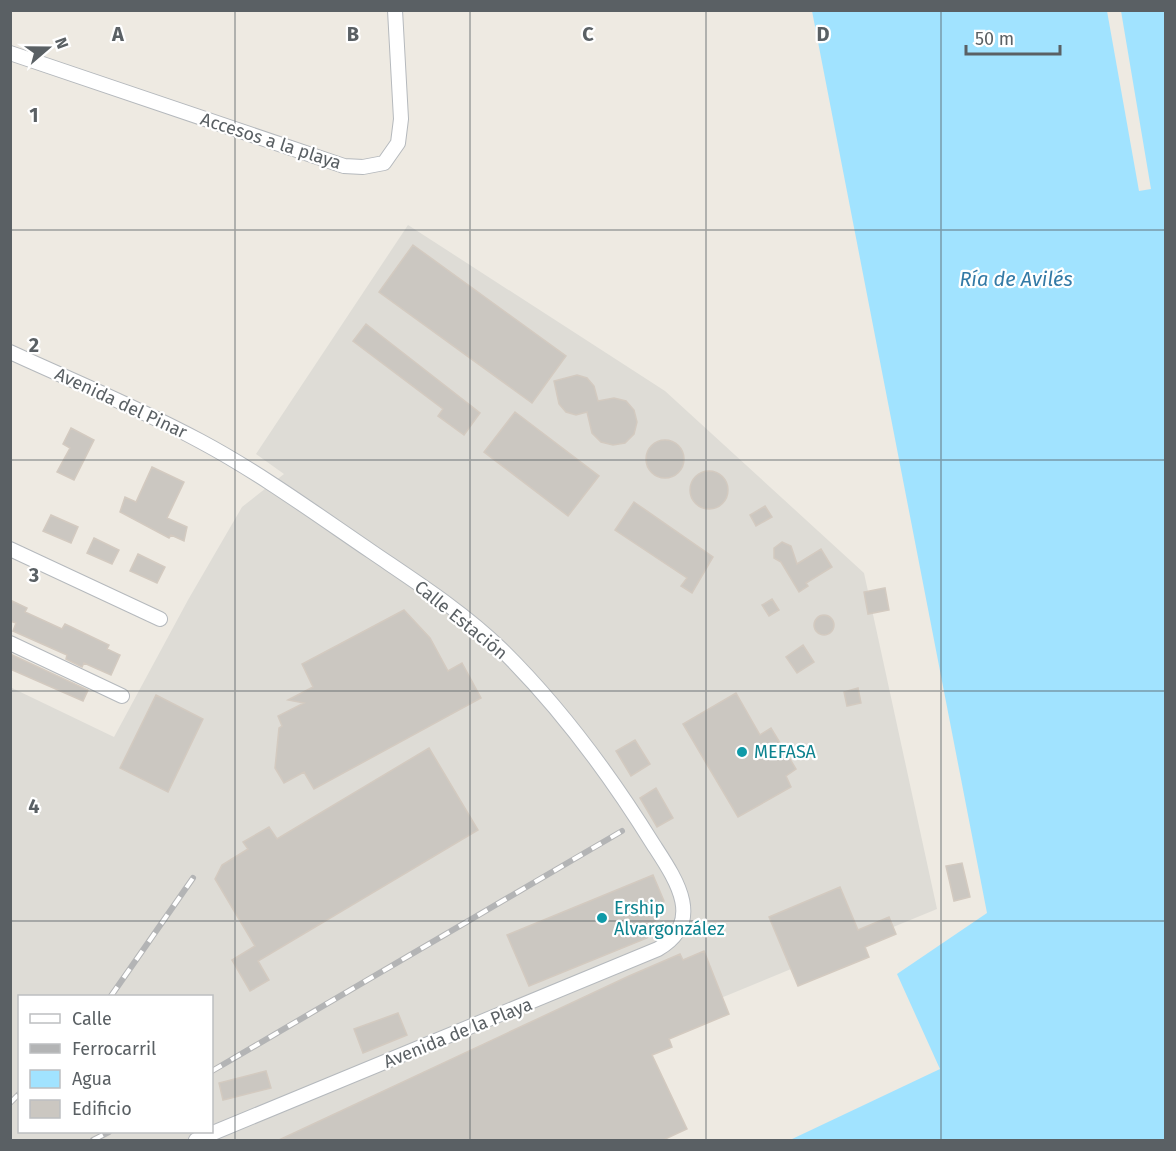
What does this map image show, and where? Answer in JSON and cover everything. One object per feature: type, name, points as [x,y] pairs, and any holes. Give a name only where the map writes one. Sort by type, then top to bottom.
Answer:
[{"type":"street","name":"Accesos a la playa","points":[[10,53],[344,166],[363,167],[384,163],[398,143],[401,119],[395,10]]},
{"type":"street","name":"Avenida del Pinar","points":[[10,352],[198,440]]},
{"type":"street","name":"Calle Estación","points":[[198,440],[295,500],[414,581],[501,650],[575,733],[634,813],[672,873],[681,894]]},
{"type":"street","points":[[10,549],[160,619]]},
{"type":"street","points":[[10,643],[122,696]]},
{"type":"street","name":"Avenida de la Playa","points":[[196,1140],[658,950],[672,941],[680,930],[683,915],[681,894]]},
{"type":"shaded area","points":[[408,225],[665,391],[864,573],[937,909],[376,1140],[11,1140],[10,687],[114,737],[188,600],[242,507],[284,474],[256,454]]},
{"type":"water","name":"Ría de Avilés","points":[[812,11],[1107,11],[1139,191],[1151,189],[1121,11],[1165,11],[1165,1140],[790,1140],[940,1069],[897,974],[987,913]]},
{"type":"building","points":[[413,245],[566,356],[532,403],[379,292]]},
{"type":"building","points":[[366,324],[480,413],[464,435],[438,416],[443,409],[353,341]]},
{"type":"building","points":[[577,375],[587,378],[594,386],[598,401],[614,398],[626,401],[634,410],[637,422],[634,434],[625,443],[613,445],[601,442],[592,433],[587,412],[576,415],[566,412],[559,404],[554,381]]},
{"type":"building","points":[[515,412],[599,476],[568,516],[484,452]]},
{"type":"building","points":[[71,428],[94,440],[74,480],[57,472],[70,448],[63,444]]},
{"type":"building","points":[[665,440],[679,445],[684,459],[679,473],[665,478],[651,473],[646,459],[651,445]]},
{"type":"building","points":[[152,467],[184,482],[167,518],[187,527],[184,541],[171,535],[169,538],[120,512],[125,497],[136,502]]},
{"type":"building","points":[[709,471],[723,476],[728,490],[723,504],[709,509],[695,504],[690,490],[695,476]]},
{"type":"building","points":[[634,502],[713,557],[692,593],[681,586],[687,578],[615,530]]},
{"type":"building","points":[[765,506],[772,517],[756,526],[750,515]]},
{"type":"building","points":[[51,515],[78,527],[71,543],[43,531]]},
{"type":"building","points":[[94,538],[119,550],[112,564],[87,553]]},
{"type":"building","points":[[782,542],[791,546],[797,564],[821,549],[832,567],[806,583],[808,586],[799,592],[781,562],[774,558],[774,548]]},
{"type":"building","points":[[138,554],[165,567],[157,583],[130,571]]},
{"type":"building","points":[[885,588],[889,610],[868,614],[864,592]]},
{"type":"building","points":[[772,599],[779,610],[769,616],[762,605]]},
{"type":"building","points":[[10,600],[27,608],[25,612],[62,629],[65,624],[109,645],[107,649],[120,655],[111,675],[84,663],[82,667],[66,659],[67,655],[13,631],[16,623],[10,621]]},
{"type":"building","points":[[404,610],[430,638],[448,671],[462,663],[481,698],[314,789],[304,772],[284,783],[275,768],[279,728],[282,726],[278,716],[304,703],[288,700],[313,687],[302,664]]},
{"type":"building","points":[[824,615],[831,618],[834,625],[831,632],[824,635],[817,632],[814,625],[817,618]]},
{"type":"building","points":[[803,645],[814,662],[797,673],[786,657]]},
{"type":"building","points":[[10,654],[88,690],[83,701],[10,669]]},
{"type":"building","points":[[858,688],[861,703],[847,706],[844,692]]},
{"type":"building","name":"MEFASA","points":[[736,693],[760,735],[771,728],[796,769],[786,776],[791,787],[738,817],[683,724]]},
{"type":"building","points":[[156,695],[203,719],[168,792],[120,768]]},
{"type":"building","points":[[635,740],[650,764],[631,776],[616,751]]},
{"type":"building","points":[[429,748],[478,830],[258,961],[269,980],[250,991],[232,960],[255,946],[215,879],[222,865],[248,849],[243,842],[269,827],[277,839]]},
{"type":"building","points":[[656,788],[673,818],[657,827],[640,798]]},
{"type":"building","points":[[962,863],[970,897],[954,901],[946,866]]},
{"type":"building","name":"Ership Alvargonzález","points":[[653,875],[664,901],[647,938],[529,986],[507,935]]},
{"type":"building","points":[[840,887],[858,930],[889,917],[896,934],[865,947],[869,957],[798,986],[769,917]]},
{"type":"building","points":[[704,951],[729,1014],[669,1039],[672,1047],[652,1055],[687,1129],[663,1140],[279,1140],[629,976],[680,954],[683,960]]},
{"type":"building","points":[[398,1013],[407,1035],[363,1053],[354,1029]]},
{"type":"building","points":[[266,1071],[271,1088],[223,1100],[219,1083]]},
{"type":"railway","points":[[213,1070],[622,831]]},
{"type":"railway","points":[[112,995],[193,878]]},
{"type":"railway","points":[[10,1103],[18,1095]]},
{"type":"railway","points":[[93,1140],[107,1133]]},
{"type":"place","name":"MEFASA","points":[[742,752]]},
{"type":"place","name":"Ership Alvargonzález","points":[[602,918]]}]
